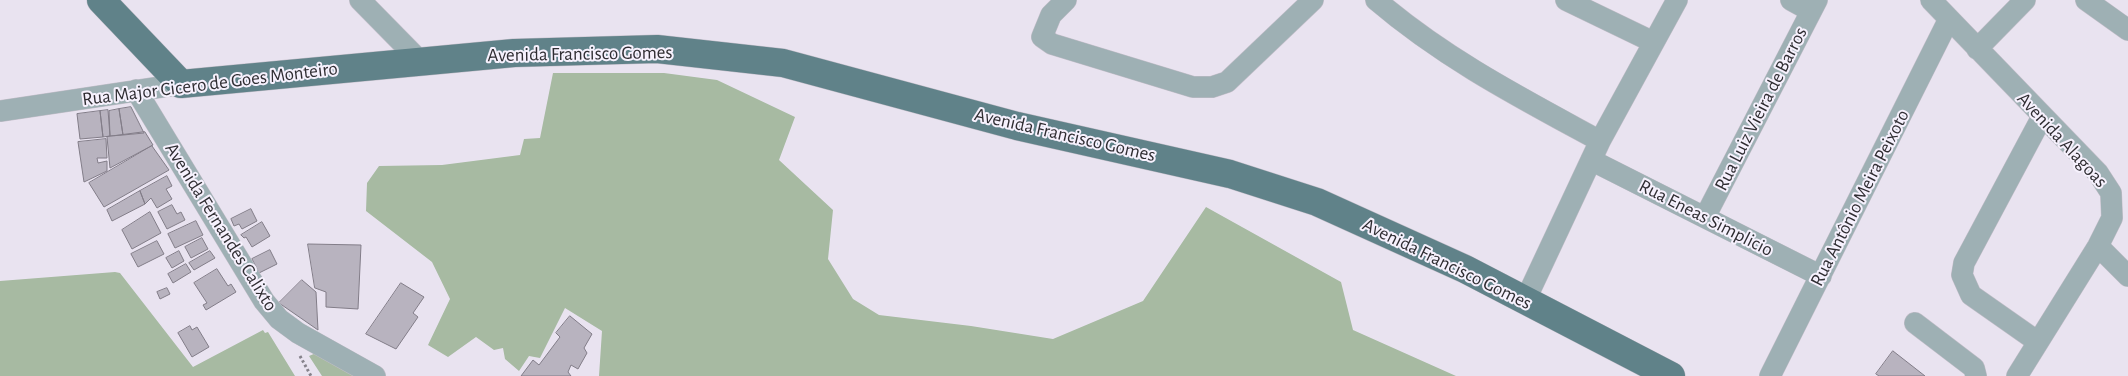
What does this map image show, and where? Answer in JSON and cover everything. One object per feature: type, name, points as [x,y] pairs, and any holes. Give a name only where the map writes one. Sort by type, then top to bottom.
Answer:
[{"type":"main road","points":[[100,0],[181,84]]},
{"type":"main road","name":"Avenida Francisco Gomes","points":[[420,61],[514,53],[657,49],[783,63],[1016,126],[1238,176],[1316,202],[1465,269],[1671,376]]},
{"type":"main road","name":"Rua Major Cicero de Goes Monteiro","points":[[181,84],[420,61]]},
{"type":"street","points":[[360,0],[420,61]]},
{"type":"street","points":[[1066,0],[1051,15],[1042,37],[1052,44],[1193,88],[1212,87],[1227,82],[1313,0]]},
{"type":"street","points":[[1376,0],[1398,19],[1483,78],[1600,141]]},
{"type":"street","points":[[1566,0],[1654,42]]},
{"type":"street","points":[[1525,301],[1600,141],[1677,0]]},
{"type":"street","points":[[1791,0],[1814,5]]},
{"type":"street","name":"Avenida Alagoas","points":[[1930,0],[2098,174],[2111,193],[2120,216],[2112,218],[2098,246],[2017,376]]},
{"type":"street","points":[[1976,49],[2025,0]]},
{"type":"street","points":[[2086,0],[2128,30]]},
{"type":"street","name":"Rua Luiz Vieira de Barros","points":[[1705,217],[1814,5]]},
{"type":"street","name":"Rua Antônio Meira Peixoto","points":[[1770,376],[1949,19]]},
{"type":"street","name":"Rua Major Cicero de Goes Monteiro","points":[[0,110],[181,84]]},
{"type":"street","name":"Avenida Fernandes Calixto","points":[[136,90],[264,301],[279,319],[298,333],[375,376]]},
{"type":"street","points":[[2038,342],[1971,295],[1962,275],[1964,263],[2042,117]]},
{"type":"street","name":"Rua Eneas Simplicio","points":[[1591,160],[1821,276]]},
{"type":"street","points":[[2098,246],[2128,276]]},
{"type":"street","points":[[1915,323],[1974,368],[1976,376]]},
{"type":"green space","points":[[553,73],[664,73],[717,80],[795,117],[779,160],[833,210],[828,259],[853,299],[879,315],[971,326],[1053,339],[1143,301],[1206,207],[1341,282],[1353,330],[1456,376],[599,376],[602,331],[565,308],[540,358],[529,356],[519,371],[505,359],[503,348],[494,350],[476,337],[448,357],[428,345],[450,299],[432,262],[366,211],[367,183],[379,166],[442,165],[520,155],[524,139],[540,138]]},
{"type":"green space","points":[[120,273],[193,367],[263,330],[265,333],[268,332],[295,376],[0,376],[0,281]]},
{"type":"green space","points":[[316,353],[356,376],[322,376],[309,356]]},
{"type":"building","points":[[131,107],[144,133],[123,135],[119,109]]},
{"type":"building","points":[[119,109],[123,135],[110,136],[109,111]]},
{"type":"building","points":[[108,110],[110,136],[103,137],[100,111]]},
{"type":"building","points":[[100,111],[103,137],[80,139],[77,114]]},
{"type":"building","points":[[145,132],[153,145],[110,168],[107,137]]},
{"type":"building","points":[[106,139],[107,158],[97,158],[98,163],[107,161],[107,171],[84,182],[78,142]]},
{"type":"building","points":[[152,146],[169,170],[104,207],[89,183]]},
{"type":"building","points":[[167,176],[172,186],[166,189],[172,199],[157,208],[151,198],[145,204],[140,191]]},
{"type":"building","points":[[140,191],[145,204],[112,221],[107,210]]},
{"type":"building","points":[[172,205],[177,214],[181,212],[185,220],[167,229],[158,212]]},
{"type":"building","points":[[251,209],[257,221],[242,229],[239,224],[234,226],[231,219]]},
{"type":"building","points":[[150,212],[161,233],[132,249],[122,230]]},
{"type":"building","points":[[196,221],[203,235],[175,248],[168,234]]},
{"type":"building","points":[[262,222],[270,236],[252,247],[246,237],[244,238],[241,235]]},
{"type":"building","points":[[202,238],[208,249],[191,258],[185,247]]},
{"type":"building","points":[[157,241],[164,254],[138,267],[131,254]]},
{"type":"building","points":[[308,244],[361,245],[358,309],[326,307],[326,292],[315,288]]},
{"type":"building","points":[[270,250],[277,264],[259,273],[252,259]]},
{"type":"building","points":[[179,251],[184,261],[172,268],[166,258]]},
{"type":"building","points":[[210,251],[215,258],[194,270],[189,263]]},
{"type":"building","points":[[186,264],[191,272],[173,283],[168,274]]},
{"type":"building","points":[[217,269],[228,286],[231,284],[236,292],[206,310],[203,305],[207,303],[194,283]]},
{"type":"building","points":[[302,280],[316,292],[318,330],[279,303]]},
{"type":"building","points":[[401,283],[424,297],[413,313],[418,317],[396,349],[366,334]]},
{"type":"building","points":[[167,288],[170,294],[160,299],[157,292]]},
{"type":"building","points":[[570,316],[592,334],[584,348],[587,353],[578,369],[571,365],[568,372],[571,376],[521,376],[533,360],[539,365],[560,337],[556,333]]},
{"type":"building","points":[[190,326],[192,330],[197,327],[209,347],[192,357],[178,333]]},
{"type":"building","points":[[1893,351],[1925,376],[1879,376],[1876,374]]}]
